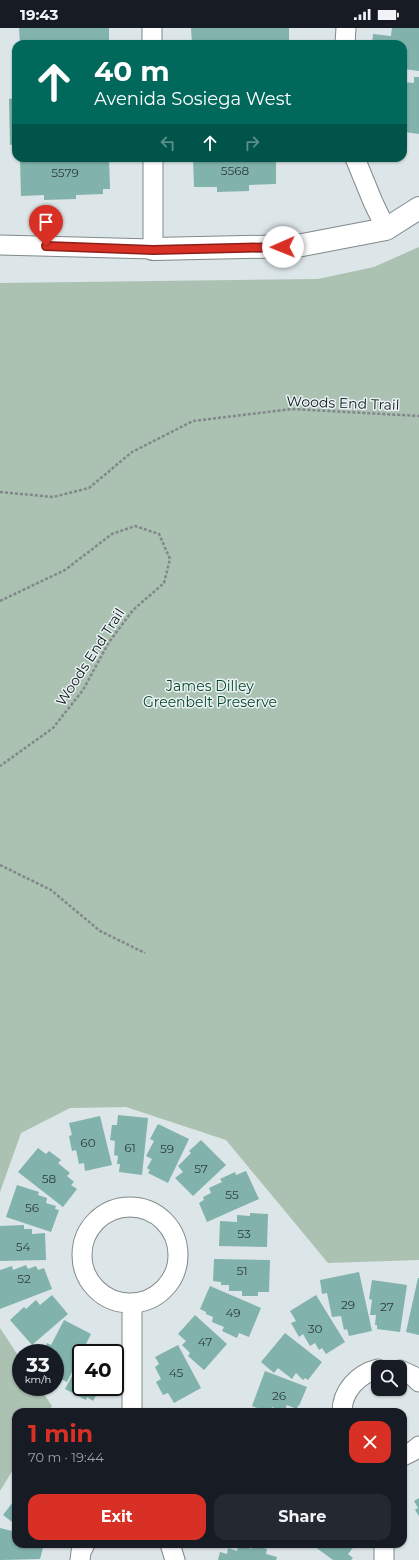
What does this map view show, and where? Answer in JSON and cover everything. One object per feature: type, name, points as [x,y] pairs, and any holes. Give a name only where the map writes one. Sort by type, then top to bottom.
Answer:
[{"type":"street","points":[[152,28],[152,40]]},
{"type":"street","points":[[345,40],[346,28]]},
{"type":"street","points":[[153,162],[153,250]]},
{"type":"street","points":[[357,162],[386,229]]},
{"type":"street","points":[[0,245],[153,250],[297,246],[386,229],[419,208]]},
{"type":"street","points":[[121,1208],[137,1208],[152,1212],[169,1228],[173,1234],[178,1250],[177,1265],[171,1280],[161,1292],[147,1300],[132,1303],[117,1302],[104,1296],[93,1287],[85,1274],[81,1261],[82,1246],[87,1232],[96,1221],[108,1212],[121,1208]]},
{"type":"street","points":[[132,1303],[132,1408]]},
{"type":"street","points":[[342,1408],[347,1392],[356,1380],[371,1371]]},
{"type":"street","points":[[407,1373],[413,1376],[419,1382]]},
{"type":"street","points":[[407,1454],[419,1446]]},
{"type":"street","points":[[80,1560],[81,1552],[84,1548]]},
{"type":"street","points":[[171,1548],[175,1560]]},
{"type":"street","points":[[384,1548],[384,1560]]},
{"type":"path","name":"Woods End Trail","points":[[0,492],[53,497],[89,488],[132,452],[193,421],[292,408],[419,416]]},
{"type":"path","name":"Woods End Trail","points":[[0,601],[65,570],[112,534],[135,526],[159,534],[170,559],[164,583],[133,610],[109,642],[83,690],[53,728],[0,766]]},
{"type":"path","points":[[0,865],[51,890],[100,930],[145,953]]},
{"type":"green space","name":"James Dilley Greenbelt Preserve","points":[[419,247],[419,1260],[328,1263],[226,1140],[126,1107],[70,1108],[21,1133],[0,1192],[0,283],[318,279],[374,267]]},
{"type":"green space","points":[[0,1328],[12,1346],[12,1396],[45,1396],[52,1406],[51,1408],[12,1408],[12,1472],[0,1491]]},
{"type":"building","points":[[19,28],[109,28],[109,40],[20,40]]},
{"type":"building","points":[[191,28],[289,28],[289,40],[192,40]]},
{"type":"building","points":[[392,28],[419,28],[419,71],[407,69],[407,40],[372,40],[373,34],[391,36]]},
{"type":"building","points":[[414,77],[419,77],[419,134],[407,132],[407,82],[414,83]]},
{"type":"building","points":[[9,99],[12,99],[12,145],[10,145]]},
{"type":"building","points":[[20,162],[109,162],[110,189],[103,189],[103,194],[76,195],[76,199],[44,200],[44,195],[21,196]]},
{"type":"building","points":[[193,162],[276,162],[276,184],[249,185],[249,191],[217,192],[217,187],[194,187]]},
{"type":"building","points":[[118,1115],[148,1118],[142,1175],[119,1172],[120,1164],[117,1164],[118,1156],[114,1155],[115,1141],[110,1140],[112,1125],[117,1125]]},
{"type":"building","points":[[100,1116],[112,1165],[85,1171],[84,1163],[79,1164],[76,1150],[72,1151],[69,1136],[72,1135],[69,1123]]},
{"type":"building","points":[[158,1124],[189,1139],[168,1183],[148,1173],[150,1170],[147,1168],[152,1159],[146,1156],[154,1141],[150,1139]]},
{"type":"building","points":[[201,1140],[226,1165],[193,1196],[175,1178],[183,1172],[178,1166],[191,1153],[189,1151]]},
{"type":"building","points":[[38,1148],[46,1154],[49,1151],[61,1160],[58,1163],[70,1173],[67,1176],[74,1182],[71,1185],[77,1189],[63,1207],[18,1172]]},
{"type":"building","points":[[246,1171],[259,1199],[207,1222],[199,1203],[204,1200],[203,1197],[211,1193],[209,1188],[222,1182],[220,1179],[235,1172],[236,1175]]},
{"type":"building","points":[[17,1185],[39,1192],[38,1195],[47,1198],[46,1203],[56,1206],[55,1209],[59,1210],[51,1232],[6,1217]]},
{"type":"building","points":[[250,1213],[268,1214],[267,1247],[219,1246],[220,1221],[237,1222],[237,1215],[250,1216]]},
{"type":"building","points":[[24,1225],[24,1229],[32,1229],[32,1234],[45,1233],[46,1260],[0,1261],[0,1226]]},
{"type":"building","points":[[214,1259],[270,1260],[269,1292],[258,1292],[258,1296],[242,1296],[242,1291],[229,1291],[229,1285],[221,1285],[221,1282],[213,1281]]},
{"type":"building","points":[[26,1265],[28,1269],[36,1266],[38,1270],[44,1268],[52,1289],[0,1309],[0,1270],[12,1266],[13,1270]]},
{"type":"building","points":[[359,1272],[372,1331],[349,1336],[347,1329],[344,1330],[341,1316],[332,1317],[327,1293],[322,1294],[320,1280]]},
{"type":"building","points":[[419,1278],[419,1335],[406,1332]]},
{"type":"building","points":[[372,1280],[407,1285],[400,1332],[377,1329],[377,1325],[375,1325],[376,1315],[370,1315],[372,1300],[369,1299]]},
{"type":"building","points":[[210,1286],[261,1308],[249,1337],[239,1333],[237,1338],[222,1331],[224,1327],[212,1322],[213,1317],[200,1309]]},
{"type":"building","points":[[52,1295],[68,1314],[33,1344],[31,1344],[10,1320],[24,1307],[26,1309],[36,1300],[40,1305]]},
{"type":"building","points":[[316,1295],[345,1342],[326,1354],[322,1348],[319,1350],[315,1343],[310,1346],[303,1334],[299,1337],[291,1323],[296,1321],[290,1311]]},
{"type":"building","points":[[195,1315],[227,1344],[204,1370],[188,1356],[190,1353],[182,1345],[186,1341],[178,1334]]},
{"type":"building","points":[[64,1320],[91,1334],[86,1344],[72,1344],[72,1372],[67,1382],[64,1380],[64,1344],[52,1344]]},
{"type":"building","points":[[285,1333],[322,1362],[308,1380],[305,1378],[303,1380],[296,1373],[292,1379],[278,1368],[274,1373],[261,1362]]},
{"type":"building","points":[[178,1345],[201,1388],[174,1403],[168,1393],[163,1395],[156,1382],[161,1379],[155,1367],[159,1364],[155,1357]]},
{"type":"building","points":[[265,1371],[307,1387],[297,1408],[287,1405],[286,1408],[257,1408],[252,1406]]},
{"type":"building","points":[[72,1376],[72,1393],[65,1389]]},
{"type":"building","points":[[78,1396],[96,1396],[93,1401],[87,1397],[86,1400]]},
{"type":"building","points":[[419,1498],[419,1516],[415,1510],[418,1508],[414,1501]]},
{"type":"building","points":[[12,1503],[12,1522],[3,1515]]},
{"type":"building","points":[[0,1528],[12,1531],[12,1548],[43,1548],[40,1559],[0,1560]]},
{"type":"building","points":[[228,1548],[237,1551],[238,1548],[264,1548],[267,1549],[266,1554],[277,1557],[276,1560],[218,1560],[220,1552],[227,1554]]},
{"type":"building","points":[[316,1548],[353,1548],[348,1554],[353,1558],[351,1560],[333,1560]]},
{"type":"route","points":[[46,246],[153,250],[283,247]]}]
